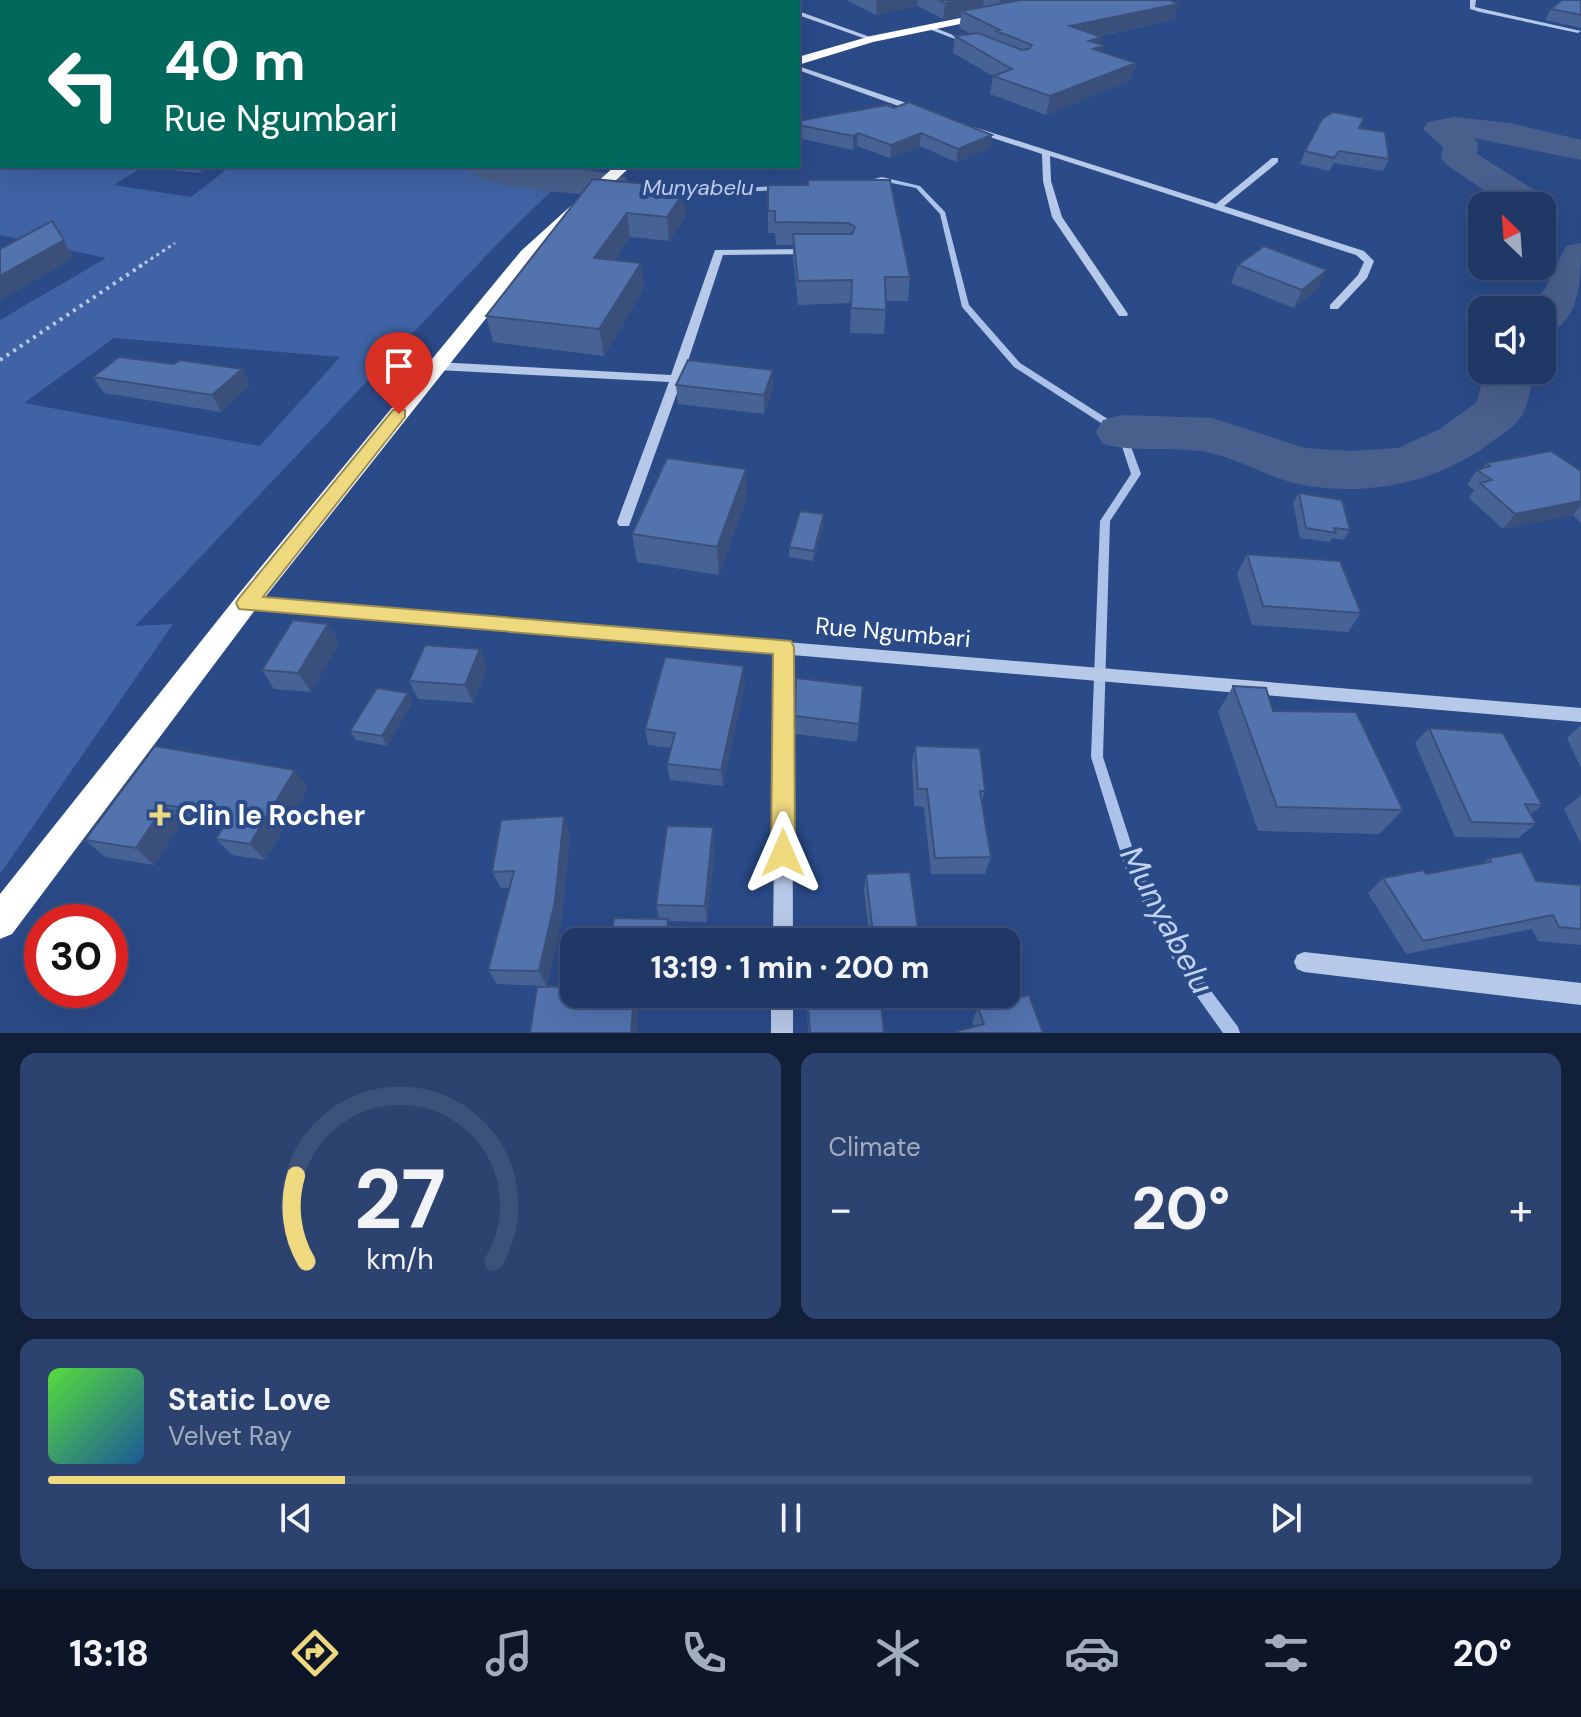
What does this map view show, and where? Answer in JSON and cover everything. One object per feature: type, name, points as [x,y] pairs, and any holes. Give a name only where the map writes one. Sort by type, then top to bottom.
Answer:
[{"type":"highway","points":[[800,60],[871,39],[993,11]]},
{"type":"highway","points":[[0,922],[246,603],[527,255],[612,176]]},
{"type":"street","points":[[1473,0],[1472,8],[1482,11],[1578,31]]},
{"type":"street","points":[[800,14],[871,39]]},
{"type":"street","points":[[928,27],[982,47]]},
{"type":"street","points":[[800,69],[928,113]]},
{"type":"street","points":[[871,105],[883,98]]},
{"type":"street","points":[[957,123],[1360,253],[1369,261],[1363,276],[1334,307]]},
{"type":"street","points":[[1046,154],[1047,181],[1057,217],[1123,314]]},
{"type":"street","points":[[1219,206],[1275,160]]},
{"type":"street","points":[[624,522],[719,252],[819,252]]},
{"type":"street","points":[[437,366],[676,379]]},
{"type":"street","name":"Rue Ngumbari","points":[[246,603],[1581,715]]},
{"type":"street","points":[[783,928],[784,647]]},
{"type":"street","points":[[1304,962],[1581,994]]},
{"type":"street","points":[[782,1008],[782,1033]]},
{"type":"path","points":[[0,360],[175,243]]},
{"type":"shaded area","points":[[0,168],[141,168],[114,185],[191,197],[228,168],[575,168],[502,239],[135,626],[173,624],[0,874],[0,320],[106,258],[0,235]],"holes":[[[114,338],[340,357],[260,446],[24,403]]]},
{"type":"building","points":[[1020,0],[1170,0],[1178,4],[1070,26],[1102,37],[1089,41],[1104,45],[1093,49],[1136,63],[1050,96],[993,76],[1012,69],[955,36],[978,33],[1022,50],[1029,49],[1032,45],[997,31],[1000,30],[961,11]]},
{"type":"building","points":[[1562,0],[1581,0],[1581,15],[1551,9]]},
{"type":"building","points":[[909,102],[992,135],[958,149],[921,133],[891,145],[858,133],[853,136],[800,125],[800,121],[892,104],[889,106],[894,108]]},
{"type":"building","points":[[1333,112],[1364,118],[1359,128],[1385,132],[1389,159],[1339,151],[1334,158],[1305,151],[1322,119]]},
{"type":"building","points":[[593,179],[648,184],[642,192],[684,192],[667,217],[627,213],[594,258],[641,263],[599,329],[486,316]]},
{"type":"building","points":[[808,180],[890,180],[910,277],[885,277],[886,310],[851,308],[852,280],[798,281],[793,234],[852,234],[855,227],[848,223],[775,222],[775,211],[768,211],[768,185],[808,185]]},
{"type":"building","points":[[52,221],[64,240],[0,276],[0,249]]},
{"type":"building","points":[[1264,246],[1327,270],[1302,290],[1238,265]]},
{"type":"building","points":[[119,357],[174,364],[180,360],[242,369],[212,395],[93,377]]},
{"type":"building","points":[[688,360],[773,370],[764,395],[676,385]]},
{"type":"building","points":[[1551,451],[1581,471],[1581,501],[1515,514],[1480,483],[1492,480],[1477,470],[1490,466],[1486,463]]},
{"type":"building","points":[[667,458],[746,469],[717,547],[632,534]]},
{"type":"building","points":[[1299,493],[1342,500],[1350,530],[1334,528],[1336,533],[1306,528]]},
{"type":"building","points":[[800,511],[824,514],[814,551],[789,547]]},
{"type":"building","points":[[1247,554],[1340,561],[1361,613],[1263,606]]},
{"type":"building","points":[[293,620],[328,624],[298,673],[262,670]]},
{"type":"building","points":[[425,645],[480,649],[465,685],[409,681]]},
{"type":"building","points":[[665,657],[744,666],[721,770],[667,764],[675,733],[645,729]]},
{"type":"building","points":[[796,678],[863,686],[859,724],[795,716]]},
{"type":"building","points":[[1233,686],[1266,688],[1273,711],[1356,712],[1403,810],[1277,807]]},
{"type":"building","points":[[377,688],[408,693],[382,736],[350,731]]},
{"type":"building","points":[[1429,728],[1503,733],[1542,805],[1525,804],[1536,824],[1471,822]]},
{"type":"building","points":[[155,746],[295,770],[250,844],[216,839],[231,814],[165,805],[136,848],[85,840]]},
{"type":"building","points":[[915,746],[980,748],[985,791],[980,791],[991,857],[935,858],[927,789],[918,789]]},
{"type":"building","points":[[564,816],[555,901],[539,971],[488,970],[514,871],[492,872],[501,820]]},
{"type":"building","points":[[667,826],[713,827],[705,906],[656,905]]},
{"type":"building","points":[[1522,852],[1536,881],[1581,885],[1581,929],[1559,927],[1553,915],[1423,941],[1383,878],[1491,862],[1490,858]]},
{"type":"building","points":[[910,872],[918,928],[872,928],[866,874]]},
{"type":"building","points":[[614,918],[668,919],[667,928],[612,928]]},
{"type":"building","points":[[560,986],[560,1008],[633,1008],[631,1033],[530,1033],[537,987]]},
{"type":"building","points":[[1029,995],[1043,1033],[957,1033],[984,1024],[978,1008],[1020,1008],[1020,997]]},
{"type":"building","points":[[808,1008],[881,1008],[884,1033],[810,1033]]},
{"type":"waterway","name":"Munyabelu","points":[[1511,192],[1459,158],[1461,144],[1440,129],[1491,130],[1581,150]]},
{"type":"waterway","name":"Munyabelu","points":[[484,168],[493,173],[612,185]]},
{"type":"waterway","name":"Munyabelu","points":[[865,182],[882,179],[918,187],[943,213],[965,305],[1017,365],[1122,432],[1136,474],[1105,521],[1097,757],[1132,868],[1186,969],[1232,1033]]},
{"type":"waterway","name":"Munyabelu","points":[[638,188],[674,192],[782,188]]},
{"type":"waterway","name":"Munyabelu","points":[[1556,304],[1565,292],[1581,255]]},
{"type":"waterway","name":"Munyabelu","points":[[1122,432],[1212,435],[1301,466],[1351,469],[1406,466],[1457,442],[1499,411],[1506,384]]},
{"type":"place","name":"Clin le Rocher","points":[[160,815]]},
{"type":"route","points":[[399,414],[246,603],[784,647],[783,853]]}]
